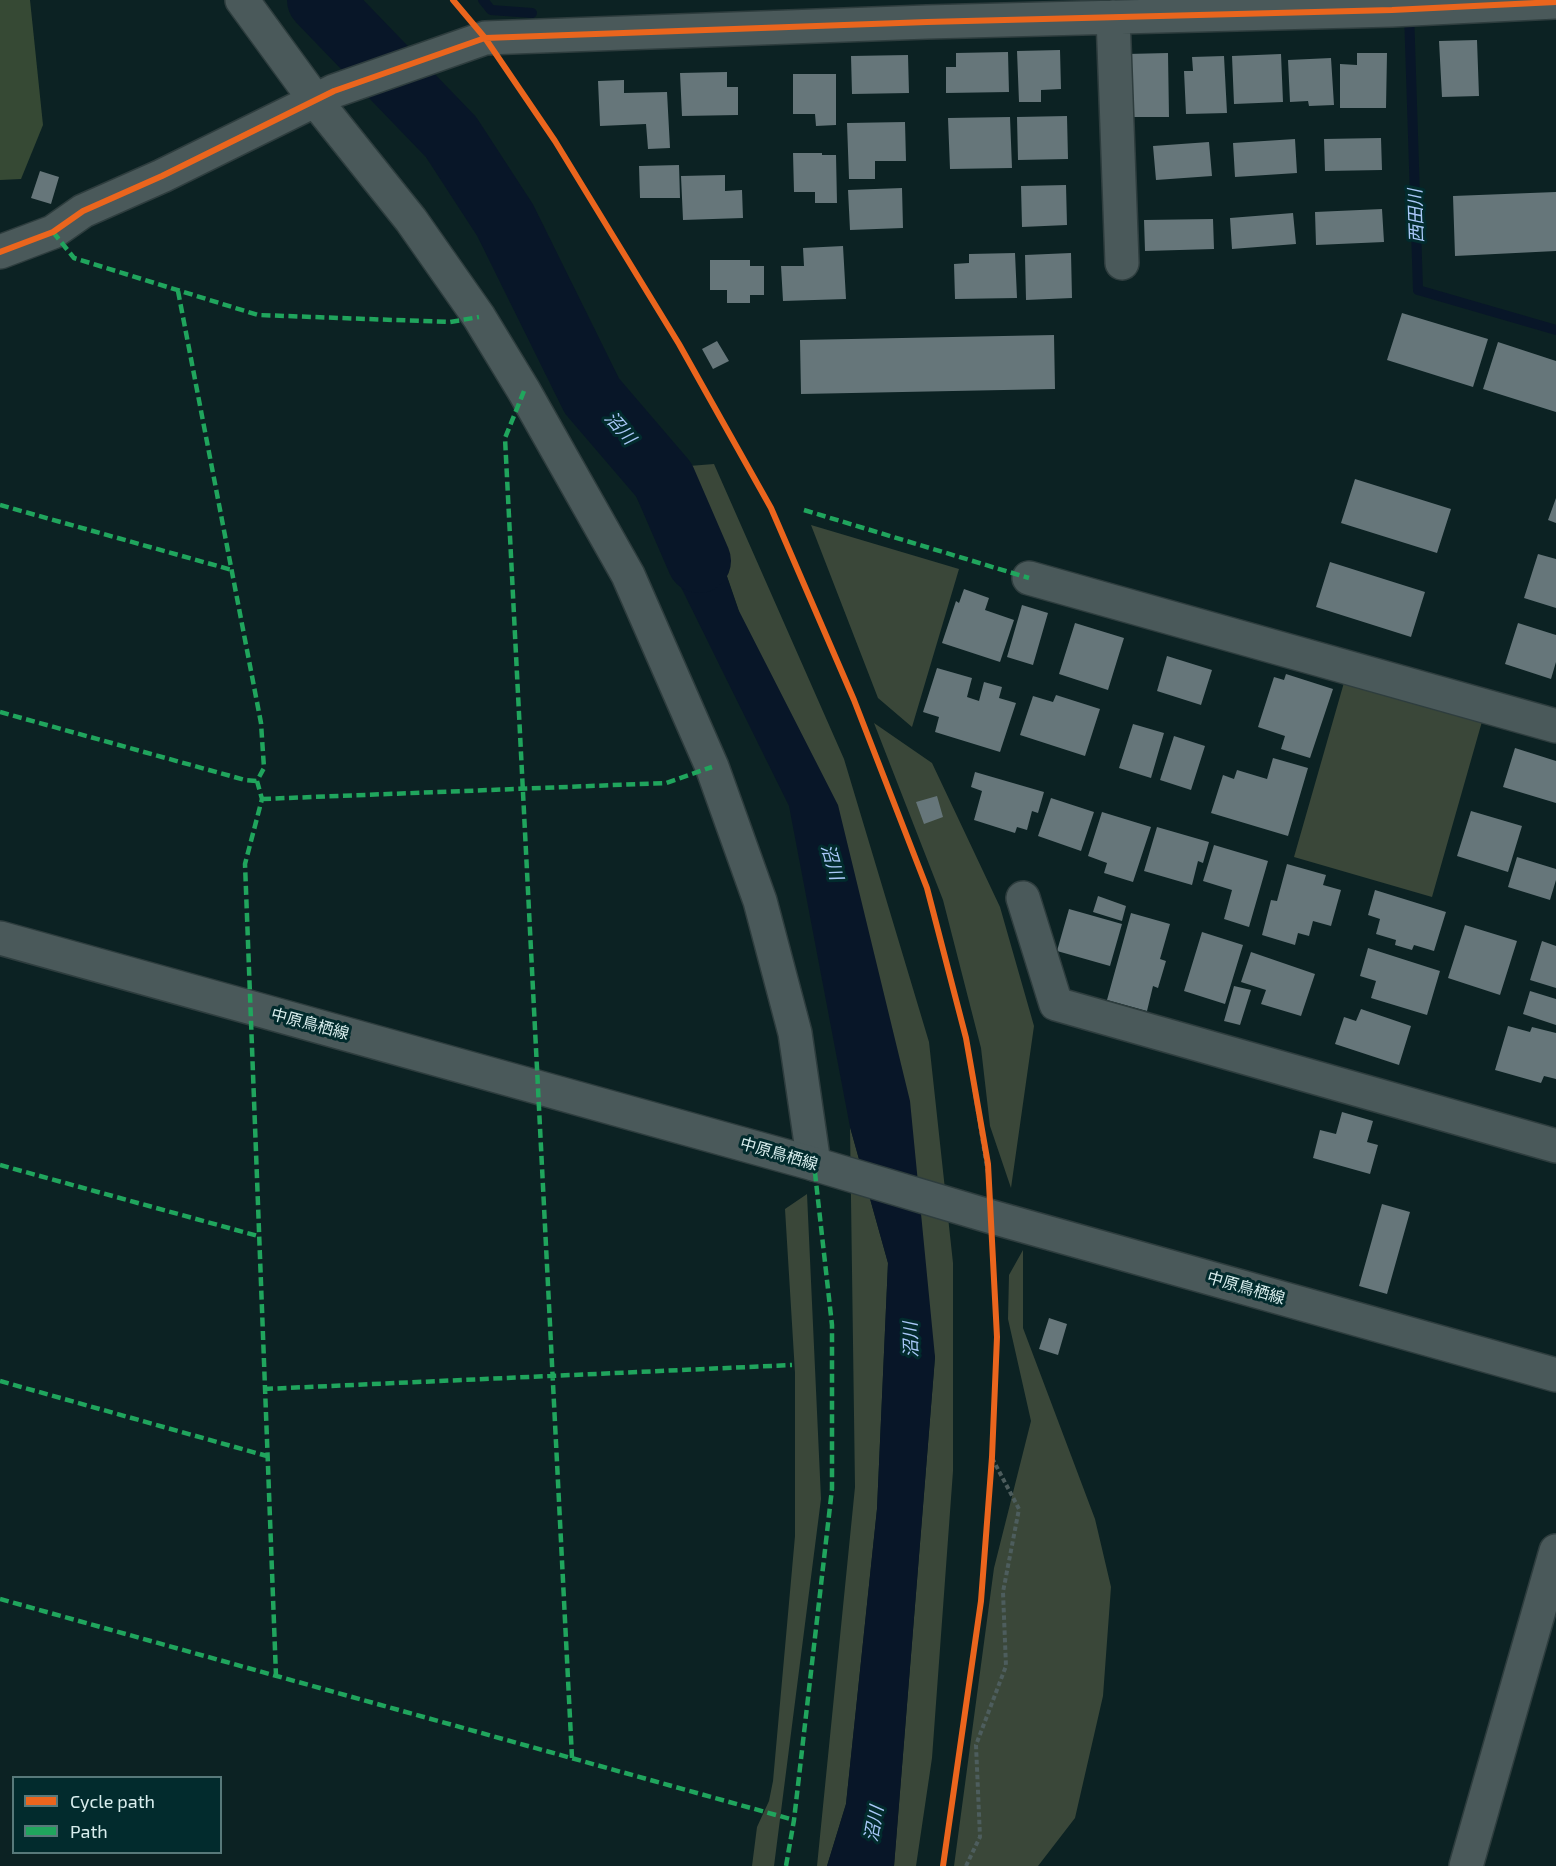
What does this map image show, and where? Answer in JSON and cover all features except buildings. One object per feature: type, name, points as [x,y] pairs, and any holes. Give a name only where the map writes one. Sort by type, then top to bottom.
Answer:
[{"type":"street","points":[[242,0],[324,96],[479,317],[524,391],[628,575],[712,767],[760,901],[795,1033],[814,1164]]},
{"type":"street","points":[[0,252],[52,232],[83,211],[162,176],[324,96],[485,38],[848,12],[1113,17],[1392,10],[1517,2],[1556,2]]},
{"type":"street","points":[[1113,17],[1122,263]]},
{"type":"street","points":[[1029,578],[1556,726]]},
{"type":"street","points":[[1023,898],[1056,1004],[1556,1146]]},
{"type":"street","name":"中原鳥栖線","points":[[0,938],[814,1164],[992,1217],[1556,1375]]},
{"type":"street","points":[[1466,1866],[1556,1551]]},
{"type":"path","points":[[485,38],[580,181],[679,344],[765,497],[855,700],[927,888],[966,1038],[988,1164],[997,1337],[992,1457],[981,1601],[943,1866]]},
{"type":"path","points":[[966,1866],[980,1837],[976,1745],[1006,1666],[1003,1592],[1019,1509],[992,1457]]},
{"type":"green space","points":[[0,0],[30,0],[43,125],[21,179],[0,180]]},
{"type":"green space","points":[[714,464],[844,759],[929,1042],[953,1263],[953,1471],[932,1758],[916,1866],[894,1866],[935,1357],[738,608],[689,466]]},
{"type":"green space","points":[[811,525],[959,569],[912,727],[878,698]]},
{"type":"green space","points":[[1345,679],[1483,718],[1432,897],[1294,857]]},
{"type":"green space","points":[[874,723],[932,763],[1000,907],[1034,1026],[1011,1188],[990,1126],[981,1048],[943,900]]},
{"type":"green space","points":[[850,1127],[888,1263],[877,1509],[846,1804],[827,1866],[817,1866],[855,1487]]},
{"type":"green space","points":[[807,1194],[821,1499],[774,1866],[752,1866],[757,1827],[769,1801],[773,1781],[795,1536],[795,1373],[785,1209]]},
{"type":"green space","points":[[1023,1250],[1023,1328],[1095,1519],[1111,1587],[1103,1696],[1075,1818],[1038,1866],[954,1866],[994,1568],[1031,1421],[1008,1319],[1009,1275]]},
{"type":"water","points":[[689,466],[738,609],[838,805],[910,1101],[935,1357],[894,1866],[827,1866],[846,1804],[877,1509],[888,1263],[850,1127],[789,806],[635,494]]},
{"type":"waterway","name":"沼川","points":[[319,0],[451,137],[505,220],[592,396],[664,480],[699,561]]},
{"type":"waterway","points":[[483,0],[491,10],[532,13]]},
{"type":"waterway","name":"西田川","points":[[1409,12],[1418,290],[1556,330]]},
{"type":"marked path","points":[[53,232],[74,258],[258,315],[450,322],[479,317]]},
{"type":"marked path","points":[[178,291],[261,723],[264,768],[257,781],[262,799],[245,864],[276,1676]]},
{"type":"marked path","points":[[524,391],[505,438],[572,1758]]},
{"type":"marked path","points":[[0,505],[232,570]]},
{"type":"marked path","points":[[804,510],[1029,578]]},
{"type":"marked path","points":[[0,712],[245,780],[257,781]]},
{"type":"marked path","points":[[262,799],[666,783],[712,767]]},
{"type":"marked path","points":[[786,1866],[794,1820],[832,1489],[832,1325],[814,1164]]},
{"type":"marked path","points":[[0,1165],[258,1236]]},
{"type":"marked path","points":[[264,1389],[792,1365]]},
{"type":"marked path","points":[[0,1381],[267,1456]]},
{"type":"marked path","points":[[0,1599],[794,1820]]},
{"type":"cycle path","points":[[453,0],[485,38],[555,141],[679,344],[771,508],[854,700],[927,888],[966,1038],[988,1164],[997,1337],[992,1457],[981,1601],[943,1866]]},
{"type":"cycle path","points":[[0,252],[53,232],[83,211],[162,176],[334,91],[485,38],[927,22],[1392,10],[1556,2]]}]
